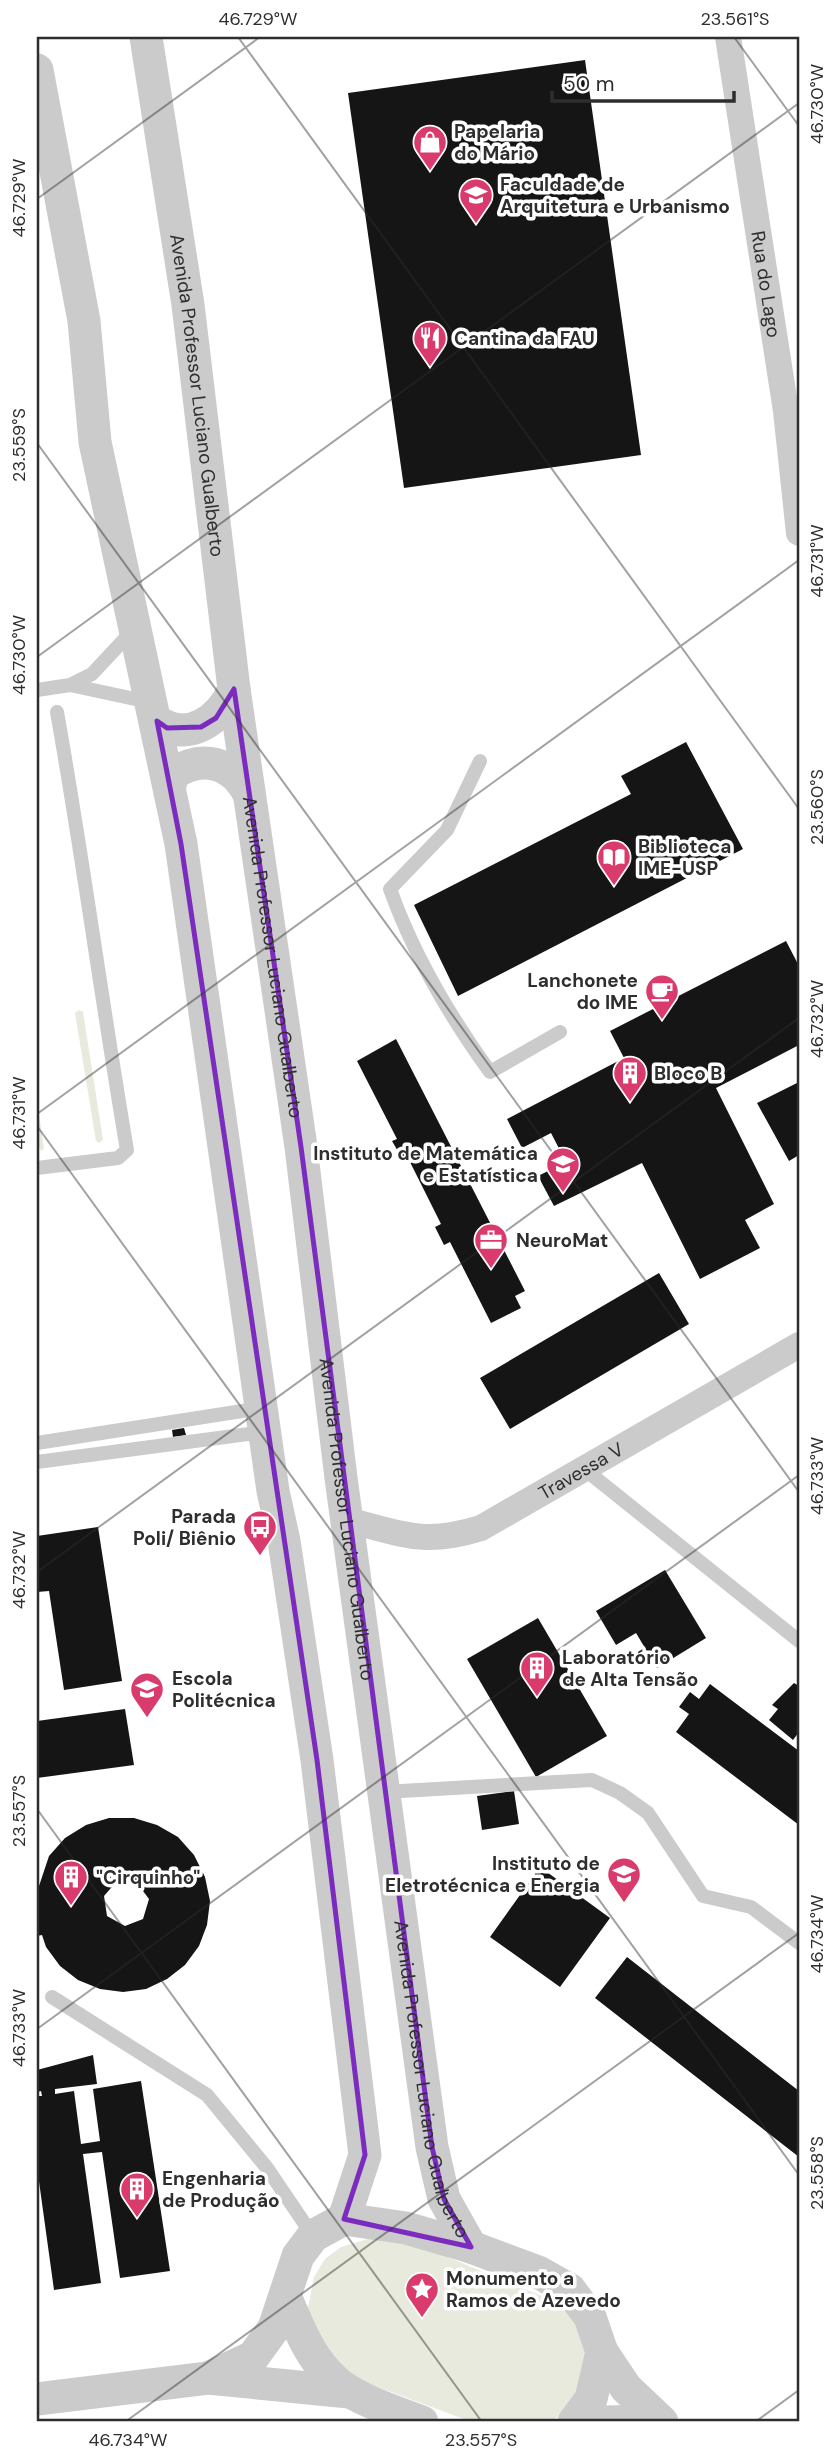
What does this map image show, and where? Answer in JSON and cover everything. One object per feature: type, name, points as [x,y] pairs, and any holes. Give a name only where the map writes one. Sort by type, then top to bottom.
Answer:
[{"type":"street","name":"Avenida Professor Luciano Gualberto","points":[[146,37],[188,305],[234,689],[301,1147],[347,1520],[432,2147],[444,2199],[471,2247]]},
{"type":"street","name":"Rua do Lago","points":[[728,37],[771,329],[786,411],[799,533]]},
{"type":"street","points":[[37,70],[85,321],[95,442],[170,785],[266,1420],[274,1491],[317,1760],[366,2155],[344,2219]]},
{"type":"street","points":[[154,711],[166,728],[184,730],[201,727],[216,718],[227,705],[234,689]]},
{"type":"street","points":[[170,785],[173,774],[184,767],[210,762],[234,772],[249,794]]},
{"type":"street","name":"Travessa V","points":[[347,1520],[415,1538],[448,1538],[481,1528],[799,1345]]},
{"type":"street","points":[[208,2378],[253,2357],[274,2328],[298,2256],[313,2236],[344,2219],[406,2228],[471,2247],[538,2272],[570,2290],[590,2317],[602,2352],[626,2388],[661,2422]]},
{"type":"street","points":[[286,2298],[308,2347],[321,2365],[349,2392]]},
{"type":"street","points":[[574,2422],[590,2399],[602,2352]]},
{"type":"street","points":[[37,2399],[208,2378],[349,2392],[422,2422]]},
{"type":"street","points":[[603,2422],[661,2422]]},
{"type":"lane","points":[[37,690],[70,685],[92,674],[135,629]]},
{"type":"lane","points":[[70,685],[154,711]]},
{"type":"lane","points":[[37,1168],[118,1158],[127,1150],[102,1004],[87,880],[57,712]]},
{"type":"lane","points":[[480,761],[447,830],[390,889],[406,935],[449,1016],[489,1072],[560,1032]]},
{"type":"lane","points":[[37,1443],[266,1420]]},
{"type":"lane","points":[[37,1462],[266,1420]]},
{"type":"lane","points":[[583,1468],[799,1641]]},
{"type":"lane","points":[[384,1792],[592,1780],[620,1793],[648,1814],[703,1896],[751,1907],[799,1943]]},
{"type":"lane","points":[[51,1997],[207,2095],[267,2168],[313,2236]]},
{"type":"highlighted area","points":[[234,689],[301,1147],[432,2147],[444,2199],[471,2247],[344,2219],[365,2155],[317,1760],[181,844],[157,721],[167,728],[201,727],[216,718]]},
{"type":"shaded area","points":[[79,1010],[83,1012],[103,1140],[99,1143],[96,1141],[75,1013]]},
{"type":"shaded area","points":[[37,1101],[44,1149],[41,1151],[37,1144]]},
{"type":"shaded area","points":[[371,2238],[409,2241],[556,2302],[574,2320],[585,2339],[589,2372],[565,2412],[550,2422],[472,2422],[356,2379],[330,2356],[307,2313],[314,2277],[325,2259],[341,2247]]},
{"type":"building","points":[[585,60],[641,455],[404,488],[348,93]]},
{"type":"building","points":[[686,742],[743,849],[458,996],[414,905],[631,794],[621,776]]},
{"type":"building","name":"Bloco B","points":[[786,941],[799,966],[799,1045],[716,1088],[774,1204],[745,1220],[760,1248],[700,1279],[642,1163],[554,1206],[538,1176],[566,1162],[551,1133],[522,1148],[507,1119],[624,1058],[610,1031]]},
{"type":"building","points":[[396,1039],[525,1291],[515,1296],[521,1308],[491,1323],[450,1242],[444,1245],[435,1227],[441,1224],[408,1158],[403,1160],[392,1141],[397,1139],[357,1061]]},
{"type":"building","points":[[799,1082],[799,1155],[789,1161],[757,1103]]},
{"type":"building","points":[[659,1273],[689,1324],[510,1429],[480,1378]]},
{"type":"building","points":[[184,1428],[186,1435],[173,1437],[172,1430]]},
{"type":"building","points":[[98,1527],[122,1681],[64,1690],[49,1591],[37,1592],[37,1536]]},
{"type":"building","points":[[665,1570],[706,1638],[657,1668],[636,1633],[616,1645],[596,1611]]},
{"type":"building","name":"Laboratório de Alta Tensão","points":[[538,1618],[607,1736],[536,1777],[467,1659]]},
{"type":"building","points":[[794,1683],[799,1686],[799,1732],[793,1740],[769,1720],[778,1709],[772,1705]]},
{"type":"building","points":[[710,1684],[799,1751],[799,1825],[676,1732],[689,1714],[679,1707],[690,1692],[699,1699]]},
{"type":"building","points":[[125,1709],[134,1765],[37,1778],[37,1721]]},
{"type":"building","points":[[514,1791],[519,1824],[482,1830],[477,1796]]},
{"type":"building","name":"\"Cirquinho\"","points":[[109,1818],[134,1818],[157,1825],[178,1837],[194,1855],[205,1877],[210,1901],[207,1925],[199,1946],[185,1965],[167,1979],[146,1989],[123,1992],[100,1989],[78,1980],[60,1966],[46,1947],[42,1935],[37,1936],[37,1892],[49,1856],[65,1838],[86,1825]],"holes":[[[117,1881],[137,1883],[149,1899],[143,1919],[125,1926],[107,1916],[104,1896]]]},
{"type":"building","points":[[540,1867],[610,1918],[560,1987],[490,1937]]},
{"type":"building","points":[[627,1957],[799,2091],[799,2157],[595,1998]]},
{"type":"building","name":"Engenharia de Produção","points":[[93,2055],[97,2084],[55,2089],[55,2094],[74,2091],[81,2144],[100,2141],[93,2089],[141,2081],[170,2271],[120,2278],[102,2152],[83,2154],[101,2283],[54,2290],[37,2167],[37,2096],[42,2096],[41,2091],[37,2092],[37,2070]]},
{"type":"place","name":"Papelaria do Mário","points":[[430,172]]},
{"type":"place","name":"Faculdade de Arquitetura e Urbanismo","points":[[476,225]]},
{"type":"place","name":"Cantina da FAU","points":[[430,368]]},
{"type":"place","name":"Biblioteca IME-USP","points":[[614,887]]},
{"type":"place","name":"Lanchonete do IME","points":[[662,1021]]},
{"type":"place","name":"Bloco B","points":[[630,1103]]},
{"type":"place","name":"Instituto de Matemática e Estatística","points":[[563,1194]]},
{"type":"place","name":"NeuroMat","points":[[491,1270]]},
{"type":"place","name":"Parada Poli/ Biênio","points":[[260,1557]]},
{"type":"place","name":"Laboratório de Alta Tensão","points":[[537,1698]]},
{"type":"place","name":"Escola Politécnica","points":[[147,1719]]},
{"type":"place","name":"Instituto de Eletrotécnica e Energia","points":[[624,1904]]},
{"type":"place","name":"\"Cirquinho\"","points":[[71,1907]]},
{"type":"place","name":"Engenharia de Produção","points":[[137,2219]]},
{"type":"place","name":"Monumento a Ramos de Azevedo","points":[[422,2319]]}]
